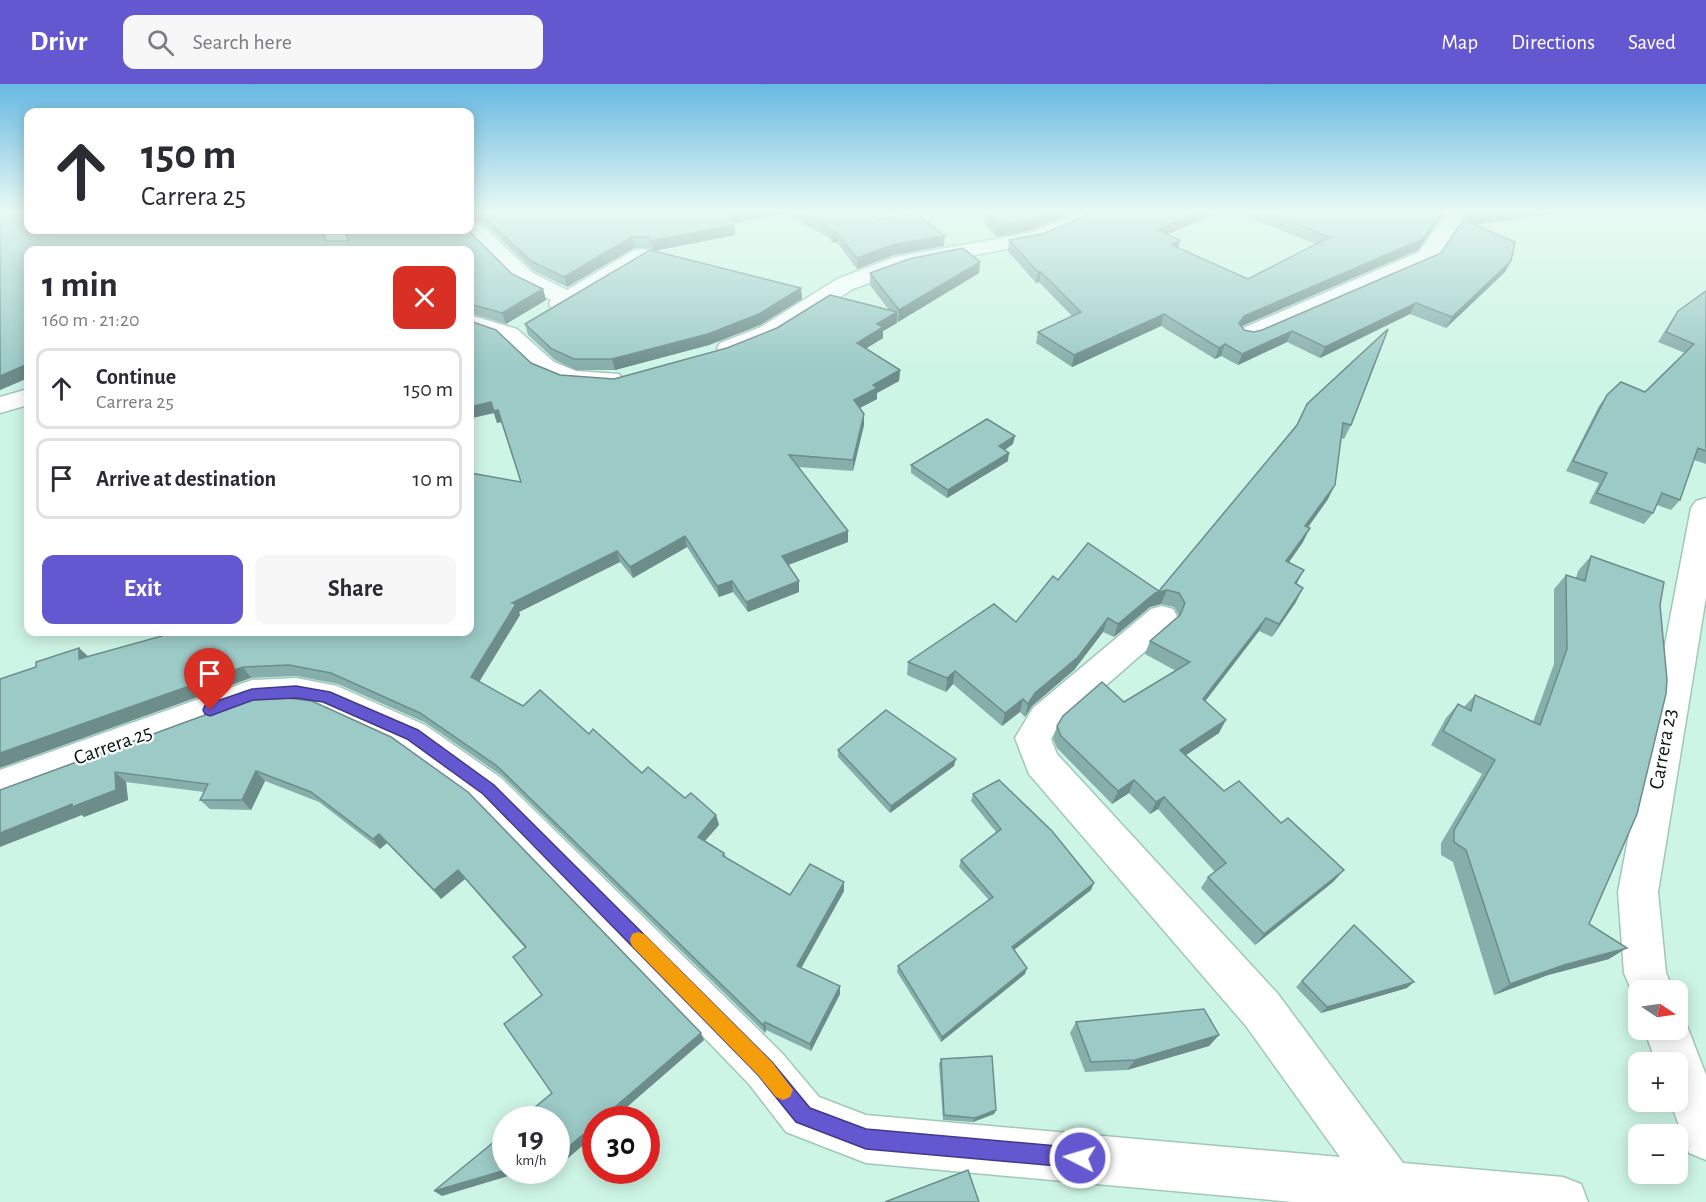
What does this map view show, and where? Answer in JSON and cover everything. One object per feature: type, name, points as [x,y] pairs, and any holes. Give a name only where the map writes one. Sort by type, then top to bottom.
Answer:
[{"type":"street","points":[[508,262],[525,278],[567,299]]},
{"type":"street","points":[[474,322],[525,324],[630,262]]},
{"type":"street","points":[[708,355],[769,332],[844,284],[903,262]]},
{"type":"street","points":[[1249,334],[1415,262]]},
{"type":"street","points":[[525,324],[545,367],[572,378],[616,380],[628,377]]},
{"type":"street","points":[[0,405],[24,398]]},
{"type":"street","name":"Carrera 23","points":[[1647,980],[1638,892],[1706,508]]},
{"type":"street","points":[[1162,618],[1045,718],[1033,738],[1042,763],[1262,1010],[1391,1187]]},
{"type":"street","name":"Carrera 25","points":[[0,786],[252,694],[296,692],[325,696],[412,735],[488,789],[765,1068],[803,1115],[866,1139],[1563,1202]]},
{"type":"street","points":[[1670,1040],[1706,1136]]},
{"type":"building","points":[[0,262],[24,262],[24,366],[0,376]]},
{"type":"building","points":[[474,262],[500,262],[512,274],[543,289],[502,313],[474,305]]},
{"type":"building","points":[[533,262],[589,262],[564,277]]},
{"type":"building","points":[[629,262],[698,262],[801,288],[759,314],[708,334],[612,359],[574,359],[552,349],[525,324]]},
{"type":"building","points":[[900,262],[980,262],[899,310],[870,273]]},
{"type":"building","points":[[1029,262],[1210,262],[1248,279],[1281,262],[1369,262],[1244,316],[1239,323],[1244,330],[1254,332],[1420,262],[1510,262],[1452,317],[1416,303],[1325,347],[1292,331],[1242,354],[1225,344],[1219,348],[1164,314],[1074,355],[1038,332],[1081,312],[1041,272],[1038,272]]},
{"type":"building","points":[[1706,291],[1706,451],[1698,448],[1680,500],[1662,493],[1653,513],[1597,493],[1607,473],[1573,461],[1607,395],[1621,382],[1645,392],[1694,344],[1666,332],[1678,311]]},
{"type":"building","points":[[830,295],[897,312],[877,324],[883,327],[857,343],[900,370],[873,385],[877,388],[854,400],[864,414],[853,460],[789,455],[848,531],[782,556],[799,581],[746,602],[732,581],[717,586],[685,536],[630,567],[617,551],[512,603],[516,604],[471,677],[523,706],[540,690],[589,734],[593,729],[642,773],[648,767],[685,798],[691,793],[716,815],[698,837],[724,853],[723,856],[790,895],[810,864],[844,882],[797,966],[840,986],[810,1044],[765,1022],[763,1025],[497,766],[420,713],[331,673],[289,665],[243,667],[0,753],[0,679],[36,667],[36,662],[79,648],[79,659],[162,636],[474,636],[474,474],[521,482],[498,410],[494,411],[491,402],[474,406],[474,322],[496,330],[531,363],[560,375],[614,379],[727,348],[777,328]]},
{"type":"building","points":[[1388,329],[1351,425],[1343,423],[1335,485],[1305,526],[1310,528],[1286,561],[1304,570],[1295,583],[1303,588],[1279,624],[1266,618],[1203,699],[1226,720],[1180,750],[1224,791],[1239,781],[1281,823],[1288,818],[1344,870],[1264,934],[1208,877],[1226,863],[1164,797],[1156,802],[1134,780],[1118,791],[1061,736],[1057,726],[1063,716],[1102,682],[1124,702],[1190,662],[1150,641],[1180,615],[1185,603],[1179,593],[1167,590],[1155,593],[1118,624],[1108,618],[1078,657],[1035,693],[1028,704],[1023,699],[1005,713],[955,671],[947,678],[908,662],[994,604],[1016,622],[1053,576],[1058,580],[1088,543],[1159,591],[1297,425],[1307,404]]},
{"type":"building","points":[[987,419],[1015,436],[999,446],[1009,453],[948,490],[911,465]]},
{"type":"building","points":[[1591,556],[1664,582],[1660,605],[1667,680],[1666,694],[1637,814],[1589,924],[1627,948],[1564,965],[1510,984],[1466,850],[1454,842],[1454,830],[1495,760],[1443,731],[1458,704],[1471,711],[1475,695],[1540,725],[1567,649],[1566,575],[1585,581]]},
{"type":"building","points":[[288,698],[312,701],[391,737],[468,792],[701,1033],[616,1106],[582,1106],[582,1136],[570,1145],[570,1106],[536,1106],[552,1093],[504,1024],[542,995],[513,957],[526,947],[458,870],[434,890],[379,834],[373,839],[311,792],[256,771],[242,800],[200,800],[208,784],[115,772],[116,790],[72,807],[72,804],[0,833],[0,790],[246,700]]},
{"type":"building","points":[[886,710],[956,759],[891,806],[838,750]]},
{"type":"building","points":[[999,780],[1052,831],[1094,883],[1012,947],[1027,968],[942,1037],[898,966],[993,897],[961,860],[1001,829],[973,794]]},
{"type":"building","points":[[1354,925],[1414,982],[1327,1007],[1302,981]]},
{"type":"building","points":[[1204,1009],[1219,1035],[1135,1060],[1091,1062],[1076,1022]]},
{"type":"building","points":[[992,1056],[996,1110],[975,1118],[944,1115],[941,1059]]},
{"type":"building","points":[[492,1143],[492,1174],[434,1191]]},
{"type":"building","points":[[968,1170],[979,1202],[885,1202]]},
{"type":"slow traffic","points":[[638,940],[765,1068],[783,1090]]},
{"type":"route","points":[[210,710],[252,694],[296,692],[325,696],[412,735],[488,789],[765,1068],[803,1115],[866,1139],[1080,1158]]}]
